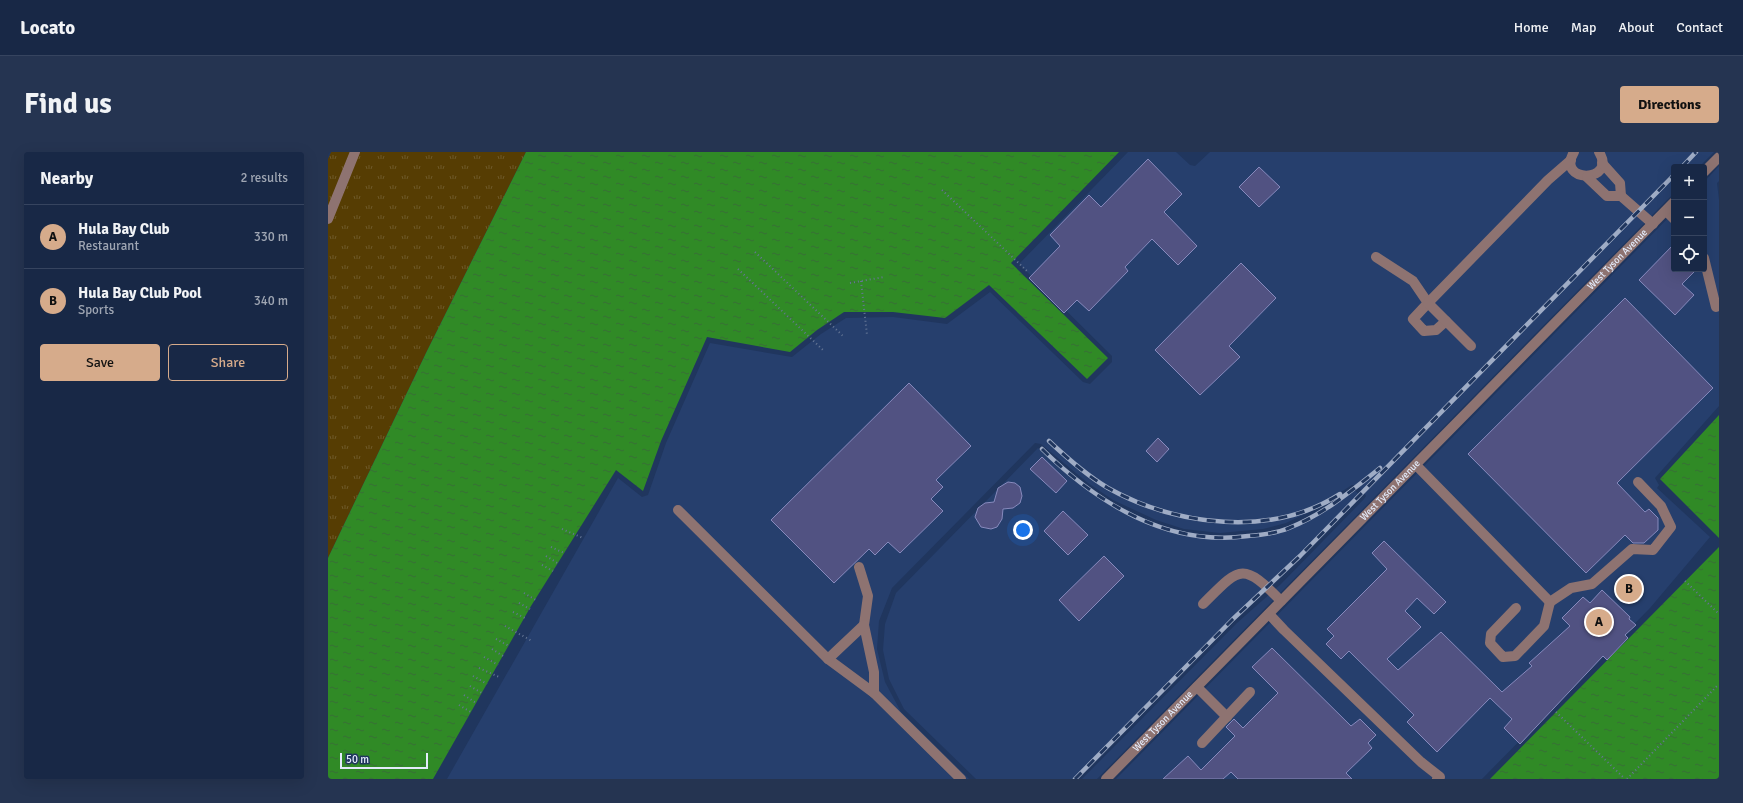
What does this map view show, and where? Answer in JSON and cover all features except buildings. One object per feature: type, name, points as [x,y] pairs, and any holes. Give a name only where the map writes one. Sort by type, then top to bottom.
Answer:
[{"type":"street","points":[[328,219],[355,152]]},
{"type":"street","points":[[1599,152],[1602,163],[1620,183],[1621,196]]},
{"type":"street","points":[[1573,156],[1573,169],[1576,173],[1587,177],[1607,196],[1621,196],[1653,224]]},
{"type":"street","points":[[1446,321],[1436,330],[1424,331],[1413,320],[1573,156]]},
{"type":"street","points":[[1707,169],[1719,157]]},
{"type":"street","points":[[1587,177],[1598,172],[1602,163]]},
{"type":"street","name":"West Tyson Avenue","points":[[1107,779],[1671,205]]},
{"type":"street","points":[[1666,211],[1671,216]]},
{"type":"street","points":[[1376,257],[1413,281],[1428,303],[1471,346]]},
{"type":"street","points":[[1707,270],[1716,306]]},
{"type":"street","points":[[1416,465],[1550,602]]},
{"type":"street","points":[[1516,608],[1491,634],[1490,643],[1503,657],[1515,656],[1544,626],[1550,602],[1571,588],[1592,584],[1632,549],[1653,550],[1671,527],[1661,506],[1638,482]]},
{"type":"street","points":[[678,510],[828,659],[874,693],[961,779]]},
{"type":"street","points":[[859,567],[868,596],[864,625],[874,672],[874,693]]},
{"type":"street","points":[[1203,604],[1230,577],[1242,573],[1252,575],[1260,580],[1281,602]]},
{"type":"street","points":[[1269,614],[1415,756],[1440,777],[1437,779]]},
{"type":"street","points":[[828,659],[864,625]]},
{"type":"street","points":[[1197,687],[1227,717]]},
{"type":"street","points":[[1202,743],[1250,692]]},
{"type":"path","points":[[942,190],[1027,271]]},
{"type":"path","points":[[755,252],[843,336]]},
{"type":"path","points":[[738,269],[823,350]]},
{"type":"path","points":[[850,283],[884,277]]},
{"type":"path","points":[[861,281],[867,335]]},
{"type":"path","points":[[562,529],[583,538]]},
{"type":"path","points":[[551,546],[564,554]]},
{"type":"path","points":[[546,556],[560,564]]},
{"type":"path","points":[[542,565],[553,571]]},
{"type":"path","points":[[1685,581],[1719,614]]},
{"type":"path","points":[[524,593],[536,600]]},
{"type":"path","points":[[519,603],[530,609]]},
{"type":"path","points":[[513,612],[524,618]]},
{"type":"path","points":[[505,626],[532,642]]},
{"type":"path","points":[[496,639],[509,646]]},
{"type":"path","points":[[492,649],[503,656]]},
{"type":"path","points":[[484,657],[498,665]]},
{"type":"path","points":[[479,668],[499,677]]},
{"type":"path","points":[[473,676],[487,684]]},
{"type":"path","points":[[1556,712],[1626,779],[1718,685]]},
{"type":"path","points":[[470,686],[482,693]]},
{"type":"path","points":[[464,695],[476,703]]},
{"type":"path","points":[[459,705],[471,712]]},
{"type":"shaded area","points":[[1128,152],[1176,152],[1190,165],[1195,166],[1210,152],[1714,152],[1702,164],[1671,164],[1671,196],[1097,779],[1082,779],[1237,623],[1281,584],[1364,499],[1366,496],[1363,491],[1355,485],[1352,485],[1311,511],[1286,523],[1263,529],[1220,533],[1184,529],[1156,520],[1113,500],[1088,483],[1041,444],[1035,443],[892,588],[879,621],[877,649],[885,682],[901,712],[969,779],[447,779],[618,478],[642,497],[648,495],[666,443],[710,343],[792,357],[821,334],[846,318],[893,317],[947,324],[990,292],[1083,382],[1090,384],[1112,362],[1112,356],[1019,264]]},
{"type":"shaded area","points":[[1719,166],[1719,181],[1717,183],[1719,200],[1719,406],[1655,478],[1659,485],[1657,488],[1710,537],[1650,608],[1482,779],[1116,779],[1671,215],[1671,272],[1707,272],[1707,179]]},
{"type":"shaded area","points":[[1038,448],[1085,488],[1111,505],[1155,526],[1184,534],[1221,539],[1265,534],[1288,528],[1314,516],[1354,490],[1360,495],[1276,580],[1233,619],[1074,779],[976,779],[904,709],[889,679],[883,650],[885,624],[896,593]]},
{"type":"green space","points":[[331,152],[526,152],[426,353],[328,558],[328,159]]},
{"type":"water","points":[[526,152],[1119,152],[1011,263],[1108,358],[1087,379],[989,285],[945,318],[893,312],[844,312],[817,330],[790,352],[707,337],[661,441],[643,491],[616,470],[531,606],[433,779],[328,779],[328,558],[426,353]]},
{"type":"water","points":[[1719,415],[1719,538],[1660,479]]},
{"type":"water","points":[[1719,547],[1719,779],[1490,779]]},
{"type":"water","points":[[1624,578],[1640,593],[1634,599],[1619,584]]},
{"type":"railway","points":[[1685,164],[1696,152]]},
{"type":"railway","points":[[1075,779],[1233,619],[1300,556],[1671,178]]},
{"type":"railway","points":[[1049,441],[1092,478],[1108,488],[1135,501],[1163,511],[1193,518],[1224,522],[1255,521],[1285,517],[1313,508],[1340,494]]},
{"type":"railway","points":[[1042,449],[1063,469],[1086,487],[1110,503],[1136,517],[1162,528],[1190,535],[1218,538],[1264,534],[1289,528],[1326,509],[1380,468]]},
{"type":"place","name":"Hula Bay Club Pool","points":[[1629,589]]},
{"type":"place","name":"Hula Bay Club","points":[[1599,622]]}]
